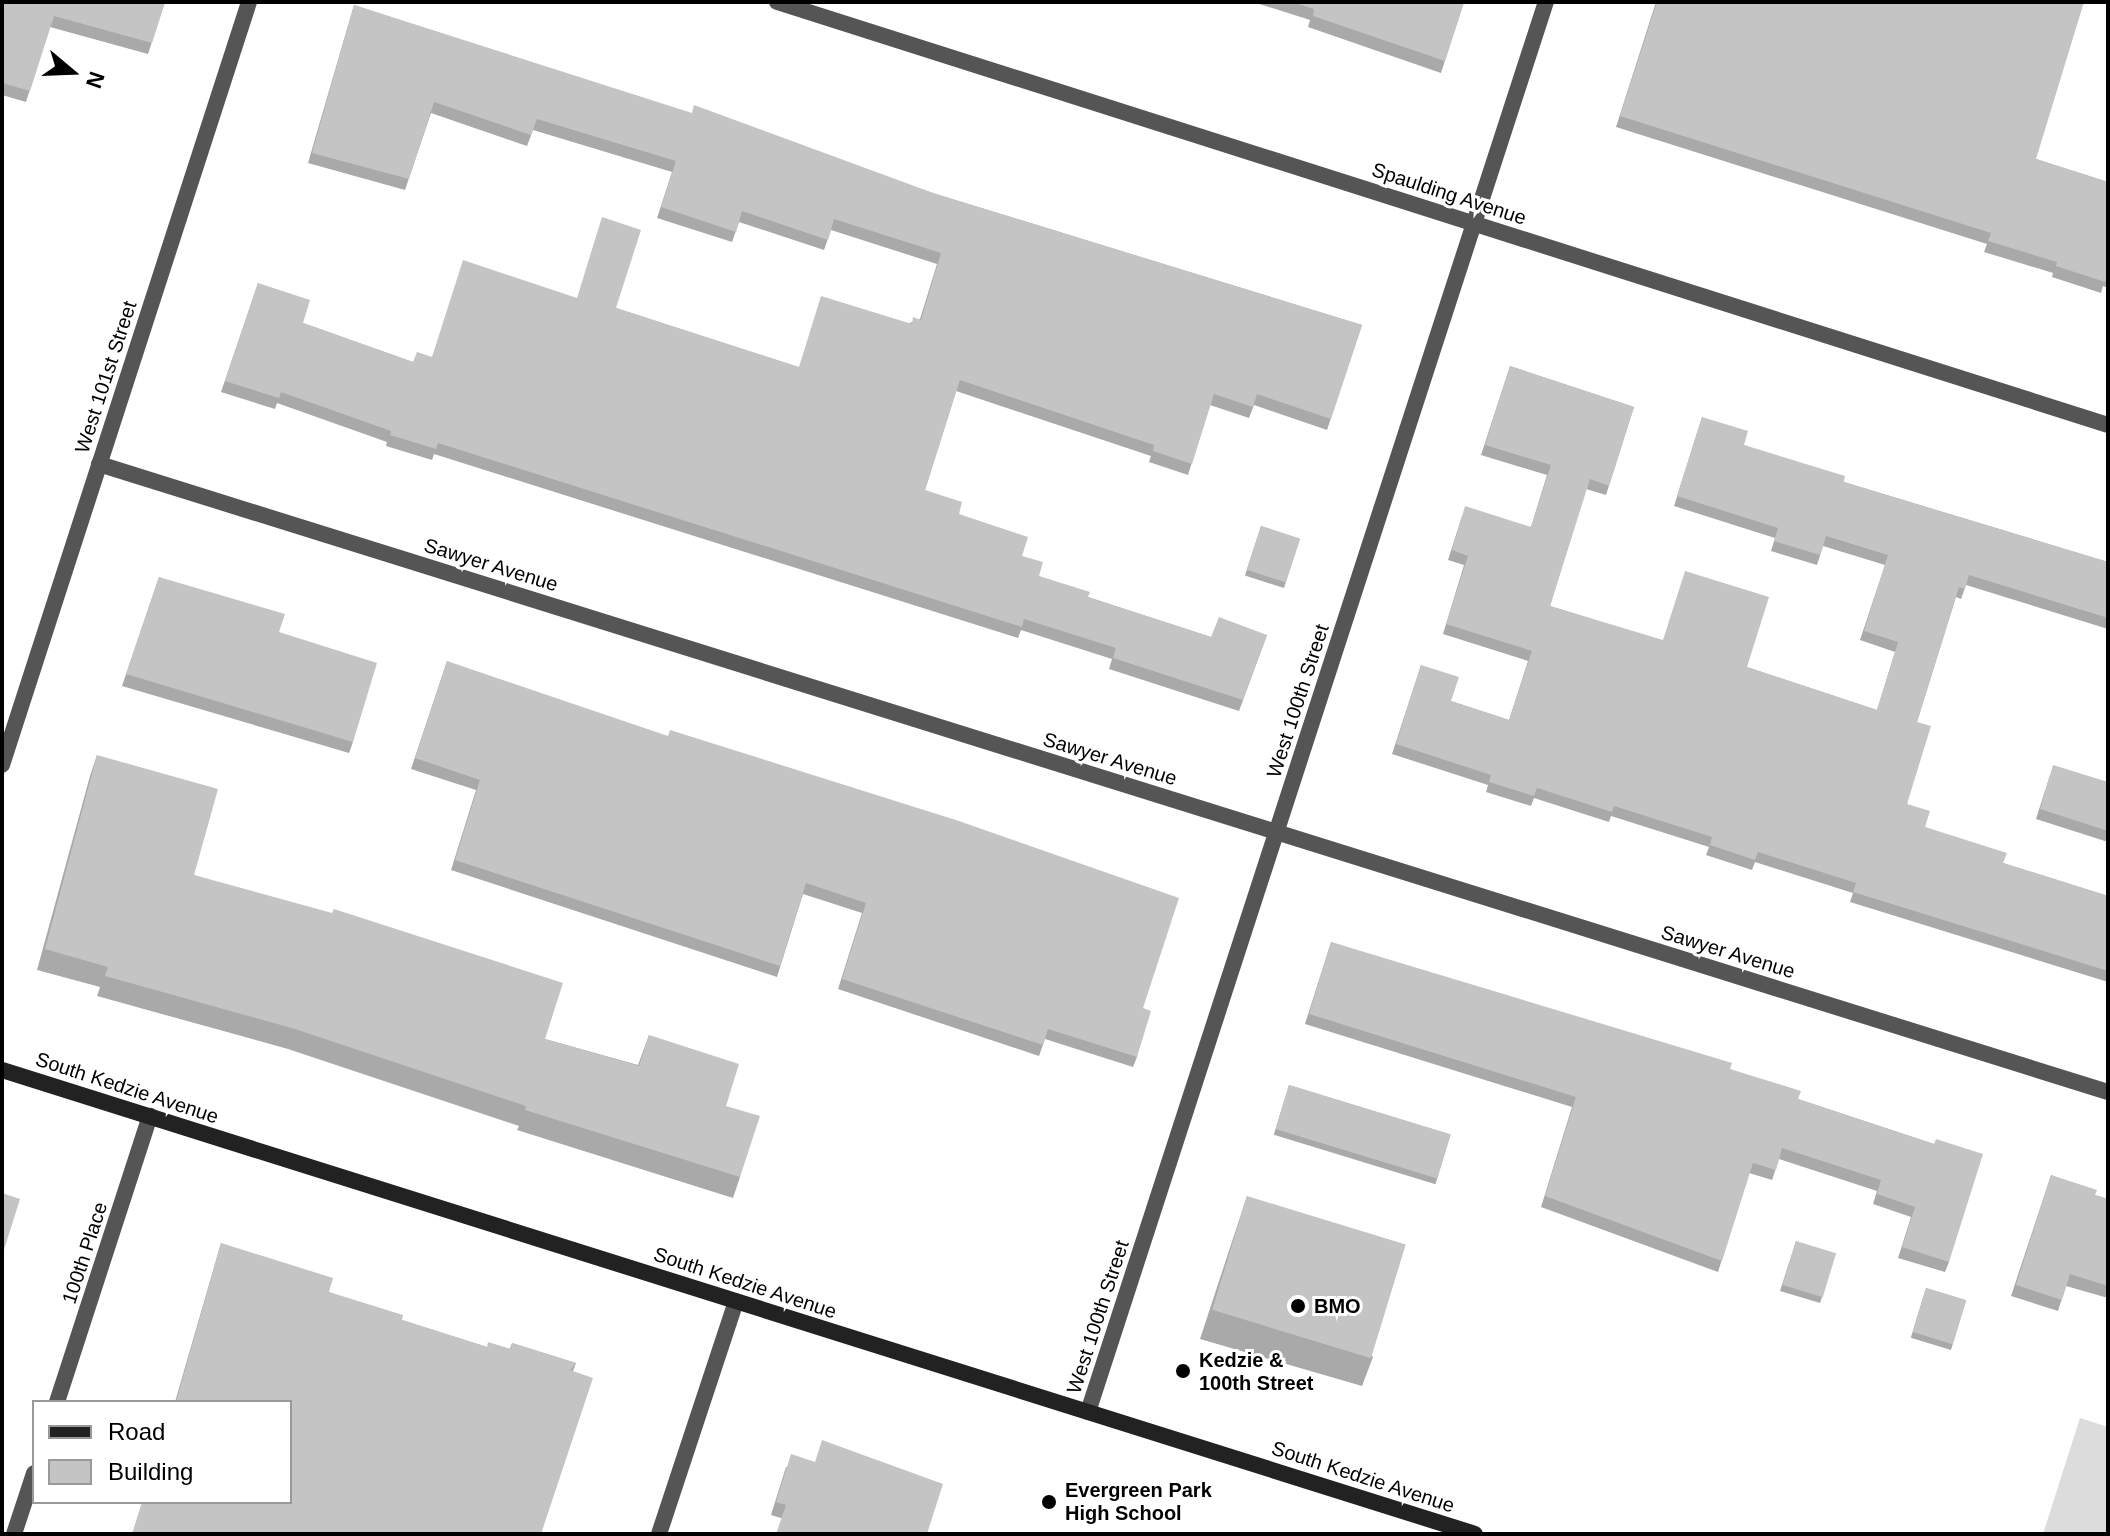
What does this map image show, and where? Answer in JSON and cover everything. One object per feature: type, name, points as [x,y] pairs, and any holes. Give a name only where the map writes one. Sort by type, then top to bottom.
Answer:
[{"type":"main road","name":"South Kedzie Avenue","points":[[2,1070],[1475,1534]]},
{"type":"street","name":"West 101st Street","points":[[2,765],[249,2]]},
{"type":"street","name":"Spaulding Avenue","points":[[777,2],[2108,425]]},
{"type":"street","name":"West 100th Street","points":[[1088,1412],[1546,2]]},
{"type":"street","name":"Sawyer Avenue","points":[[99,464],[2108,1092]]},
{"type":"street","name":"100th Place","points":[[58,1400],[150,1116]]},
{"type":"street","points":[[659,1534],[736,1301]]},
{"type":"street","points":[[14,1534],[32,1479]]},
{"type":"shaded area","points":[[2080,1418],[2108,1427],[2108,1534],[2043,1534]]},
{"type":"building","points":[[2,2],[165,2],[152,43],[54,16],[30,91],[2,83]]},
{"type":"building","points":[[1292,2],[1464,2],[1445,61],[1313,16],[1314,9]]},
{"type":"building","points":[[1657,2],[2084,2],[2036,159],[2108,182],[2108,276],[2105,282],[2056,266],[2057,262],[1988,241],[1991,233],[1620,116]]},
{"type":"building","points":[[354,5],[692,113],[694,105],[936,194],[1362,325],[1331,419],[1257,394],[1253,407],[1214,394],[1192,464],[1153,451],[1154,445],[960,380],[925,490],[962,502],[959,514],[1028,537],[1022,556],[1043,562],[1039,576],[1090,592],[1088,597],[1211,637],[1219,617],[1267,635],[1243,700],[1113,658],[1116,648],[1024,619],[1022,627],[438,443],[436,449],[390,435],[391,431],[281,392],[279,398],[225,381],[258,283],[310,300],[303,323],[413,362],[417,352],[432,357],[463,260],[577,298],[602,217],[641,230],[616,308],[799,367],[821,296],[912,324],[913,317],[921,320],[941,253],[834,219],[828,240],[742,211],[736,232],[661,207],[676,161],[537,119],[531,135],[434,102],[409,179],[312,153]]},
{"type":"building","points":[[1510,366],[1634,407],[1609,486],[1590,479],[1550,606],[1663,640],[1685,571],[1769,597],[1747,667],[1877,710],[1898,642],[1864,631],[1888,555],[1826,536],[1820,555],[1774,541],[1778,528],[1677,496],[1702,417],[1748,431],[1744,445],[1845,476],[1844,482],[2108,562],[2108,618],[1969,575],[1965,589],[1959,587],[1917,722],[1931,726],[1907,804],[1930,811],[1925,827],[2007,853],[2003,863],[2108,896],[2108,971],[1853,892],[1856,883],[1758,852],[1755,860],[1710,845],[1712,837],[1614,806],[1612,812],[1537,788],[1534,796],[1489,782],[1491,775],[1396,744],[1421,665],[1459,677],[1451,701],[1509,720],[1532,651],[1446,624],[1468,556],[1452,550],[1465,506],[1531,527],[1551,465],[1485,445]]},
{"type":"building","points":[[1261,526],[1300,539],[1286,582],[1247,570]]},
{"type":"building","points":[[159,577],[285,614],[279,632],[377,663],[353,742],[126,674]]},
{"type":"building","points":[[447,661],[668,736],[670,730],[959,821],[1179,898],[1143,1008],[1151,1011],[1137,1057],[1048,1029],[1043,1045],[842,979],[866,903],[806,883],[780,966],[455,860],[480,780],[415,758]]},
{"type":"building","points":[[97,755],[218,789],[194,875],[332,913],[334,909],[563,983],[545,1039],[639,1066],[649,1035],[739,1064],[726,1106],[760,1116],[740,1177],[525,1110],[526,1106],[295,1029],[105,976],[108,967],[45,949]]},
{"type":"building","points":[[2053,765],[2108,782],[2108,831],[2040,809]]},
{"type":"building","points":[[1331,942],[1732,1063],[1730,1069],[1801,1091],[1798,1099],[1934,1144],[1936,1139],[1983,1154],[1949,1262],[1902,1247],[1915,1207],[1877,1194],[1881,1180],[1782,1148],[1776,1170],[1753,1163],[1722,1261],[1545,1196],[1576,1097],[1309,1014]]},
{"type":"building","points":[[1289,1085],[1451,1134],[1437,1178],[1276,1129]]},
{"type":"building","points":[[2051,1175],[2097,1190],[2095,1195],[2108,1199],[2108,1286],[2070,1274],[2062,1300],[2016,1285]]},
{"type":"building","points":[[2,1193],[20,1199],[2,1256]]},
{"type":"building","name":"BMO","points":[[1247,1196],[1406,1245],[1371,1358],[1212,1310]]},
{"type":"building","points":[[1796,1241],[1836,1253],[1823,1297],[1783,1285]]},
{"type":"building","points":[[221,1243],[333,1278],[329,1292],[403,1315],[402,1320],[487,1347],[488,1342],[511,1349],[512,1343],[576,1363],[570,1370],[593,1378],[541,1534],[132,1534],[141,1504],[292,1504],[292,1400],[177,1400]]},
{"type":"building","points":[[1926,1288],[1966,1300],[1953,1344],[1913,1332]]},
{"type":"building","points":[[822,1440],[943,1484],[927,1534],[776,1534],[786,1505],[776,1502],[791,1454],[815,1462]]},
{"type":"place","name":"BMO","points":[[1298,1306]]},
{"type":"place","name":"Kedzie & 100th Street","points":[[1183,1371]]},
{"type":"place","name":"Evergreen Park High School","points":[[1049,1502]]}]
